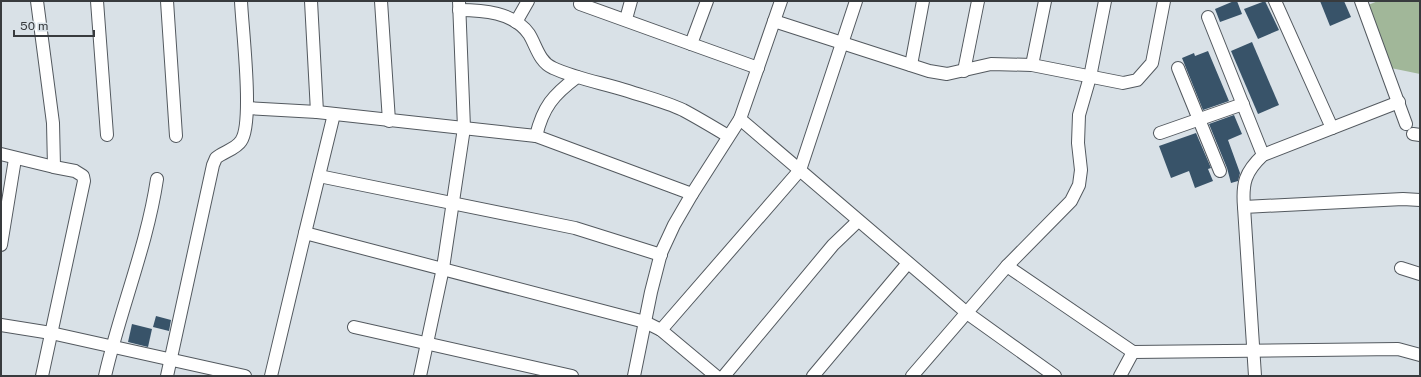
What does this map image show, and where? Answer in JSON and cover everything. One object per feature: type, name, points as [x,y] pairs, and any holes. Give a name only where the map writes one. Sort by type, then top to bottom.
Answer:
[{"type":"street","points":[[37,1],[53,123],[54,168]]},
{"type":"street","points":[[96,1],[107,135]]},
{"type":"street","points":[[167,1],[176,136]]},
{"type":"street","points":[[167,376],[213,165],[216,158],[236,147],[242,141],[245,129],[247,108],[241,1]]},
{"type":"street","points":[[311,1],[317,112]]},
{"type":"street","points":[[381,1],[389,121]]},
{"type":"street","points":[[516,22],[528,1]]},
{"type":"street","points":[[626,19],[631,1]]},
{"type":"street","points":[[691,44],[707,1]]},
{"type":"street","points":[[634,376],[661,255],[674,225],[692,194],[740,119],[781,1]]},
{"type":"street","points":[[661,330],[800,170],[856,1]]},
{"type":"street","points":[[911,65],[923,1]]},
{"type":"street","points":[[964,72],[978,1]]},
{"type":"street","points":[[1032,65],[1045,1]]},
{"type":"street","points":[[912,376],[1007,266],[1072,201],[1079,185],[1081,170],[1078,127],[1079,115],[1090,77],[1105,1]]},
{"type":"street","points":[[774,21],[911,65],[947,74],[964,72],[991,64],[1032,65],[1123,83],[1137,80],[1152,63],[1164,1]]},
{"type":"street","points":[[1275,1],[1332,128]]},
{"type":"street","points":[[1363,2],[1399,102],[1413,131]]},
{"type":"street","points":[[580,4],[626,19],[758,68]]},
{"type":"street","points":[[420,376],[443,268],[464,128],[459,6],[483,10],[516,22],[528,33],[544,61],[551,67],[577,77],[627,90],[682,110],[728,136]]},
{"type":"street","points":[[1208,17],[1263,155]]},
{"type":"street","points":[[1178,68],[1220,172]]},
{"type":"street","points":[[536,136],[540,119],[550,99],[577,77]]},
{"type":"street","points":[[1255,376],[1255,350],[1244,207],[1244,181],[1254,164],[1263,155],[1399,102]]},
{"type":"street","points":[[1160,133],[1243,104]]},
{"type":"street","points":[[247,108],[317,112],[536,136],[692,194]]},
{"type":"street","points":[[271,376],[334,114]]},
{"type":"street","points":[[740,119],[967,313],[1055,376]]},
{"type":"street","points":[[1,154],[15,159],[54,168],[80,172],[84,181],[42,376]]},
{"type":"street","points":[[1,245],[15,159]]},
{"type":"street","points":[[319,176],[575,228],[661,255]]},
{"type":"street","points":[[105,376],[153,208],[157,179]]},
{"type":"street","points":[[1244,207],[1403,199],[1420,200]]},
{"type":"street","points":[[724,376],[833,245],[858,221]]},
{"type":"street","points":[[306,233],[645,322],[661,330],[716,376]]},
{"type":"street","points":[[813,376],[908,263]]},
{"type":"street","points":[[1007,266],[1134,352],[1398,349],[1420,355]]},
{"type":"street","points":[[1401,268],[1420,274]]},
{"type":"street","points":[[1,325],[51,333],[112,348],[171,359],[208,372],[245,376]]},
{"type":"street","points":[[354,327],[427,342],[572,376]]},
{"type":"street","points":[[1120,376],[1134,352]]},
{"type":"green space","points":[[1378,1],[1420,1],[1420,74],[1386,67],[1368,5]]},
{"type":"building","points":[[1237,1],[1242,14],[1220,22],[1215,9]]},
{"type":"building","points":[[1265,1],[1279,30],[1258,39],[1244,9]]},
{"type":"building","points":[[1320,1],[1344,1],[1351,17],[1330,26]]},
{"type":"building","points":[[1252,42],[1279,105],[1258,114],[1231,51]]},
{"type":"building","points":[[1208,51],[1229,101],[1203,110],[1182,58],[1194,53],[1195,56]]},
{"type":"building","points":[[1234,115],[1242,134],[1228,140],[1240,173],[1238,181],[1231,183],[1227,168],[1209,124]]},
{"type":"building","points":[[1196,133],[1211,168],[1208,169],[1213,181],[1195,188],[1189,171],[1171,178],[1159,146]]},
{"type":"building","points":[[156,316],[171,320],[169,331],[153,327]]},
{"type":"building","points":[[132,324],[152,329],[148,347],[128,342]]}]
